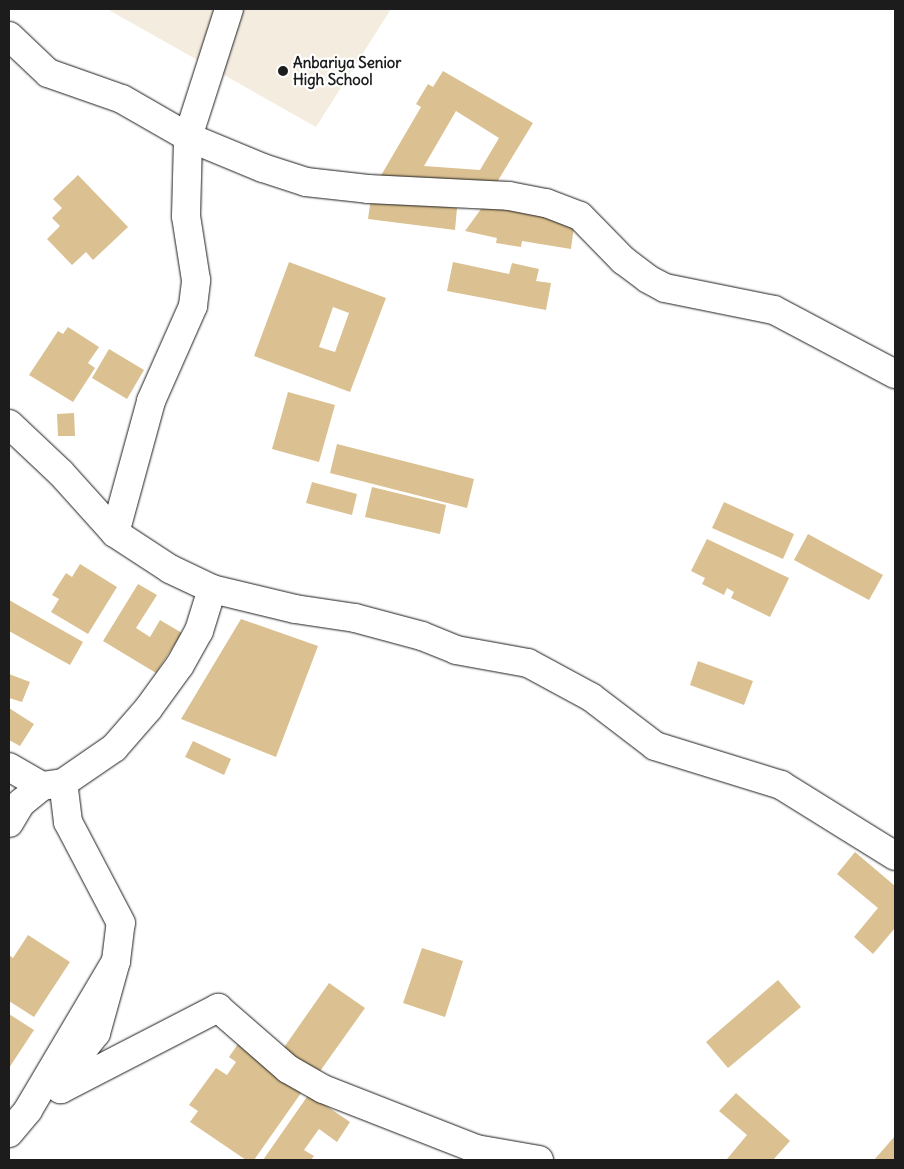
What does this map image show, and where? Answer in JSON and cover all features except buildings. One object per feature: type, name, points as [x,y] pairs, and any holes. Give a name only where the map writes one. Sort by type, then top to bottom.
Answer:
[{"type":"street","points":[[114,532],[151,401],[193,306],[196,280],[186,216],[188,136],[229,9]]},
{"type":"street","points":[[9,36],[48,73],[122,99],[188,136],[263,168],[306,182],[368,189],[509,196],[546,203],[580,216],[623,260],[648,279],[665,288],[774,310],[895,374]]},
{"type":"street","points":[[9,424],[61,473],[114,532],[170,569],[212,590],[296,609],[356,618],[422,636],[456,650],[528,663],[592,697],[655,746],[781,786],[895,856]]},
{"type":"street","points":[[9,823],[21,803],[114,748],[148,709],[180,665],[199,631],[212,590]]},
{"type":"street","points":[[9,767],[52,784],[68,822],[120,922],[116,960],[96,1033],[76,1059],[61,1089],[218,1008],[288,1069],[323,1089],[476,1149],[539,1160]]},
{"type":"street","points":[[9,1133],[28,1110],[116,960]]},
{"type":"shaded area","name":"Anbariya Senior High School","points":[[107,9],[391,9],[316,127]]},
{"type":"place","name":"Anbariya Senior High School","points":[[283,71]]}]
